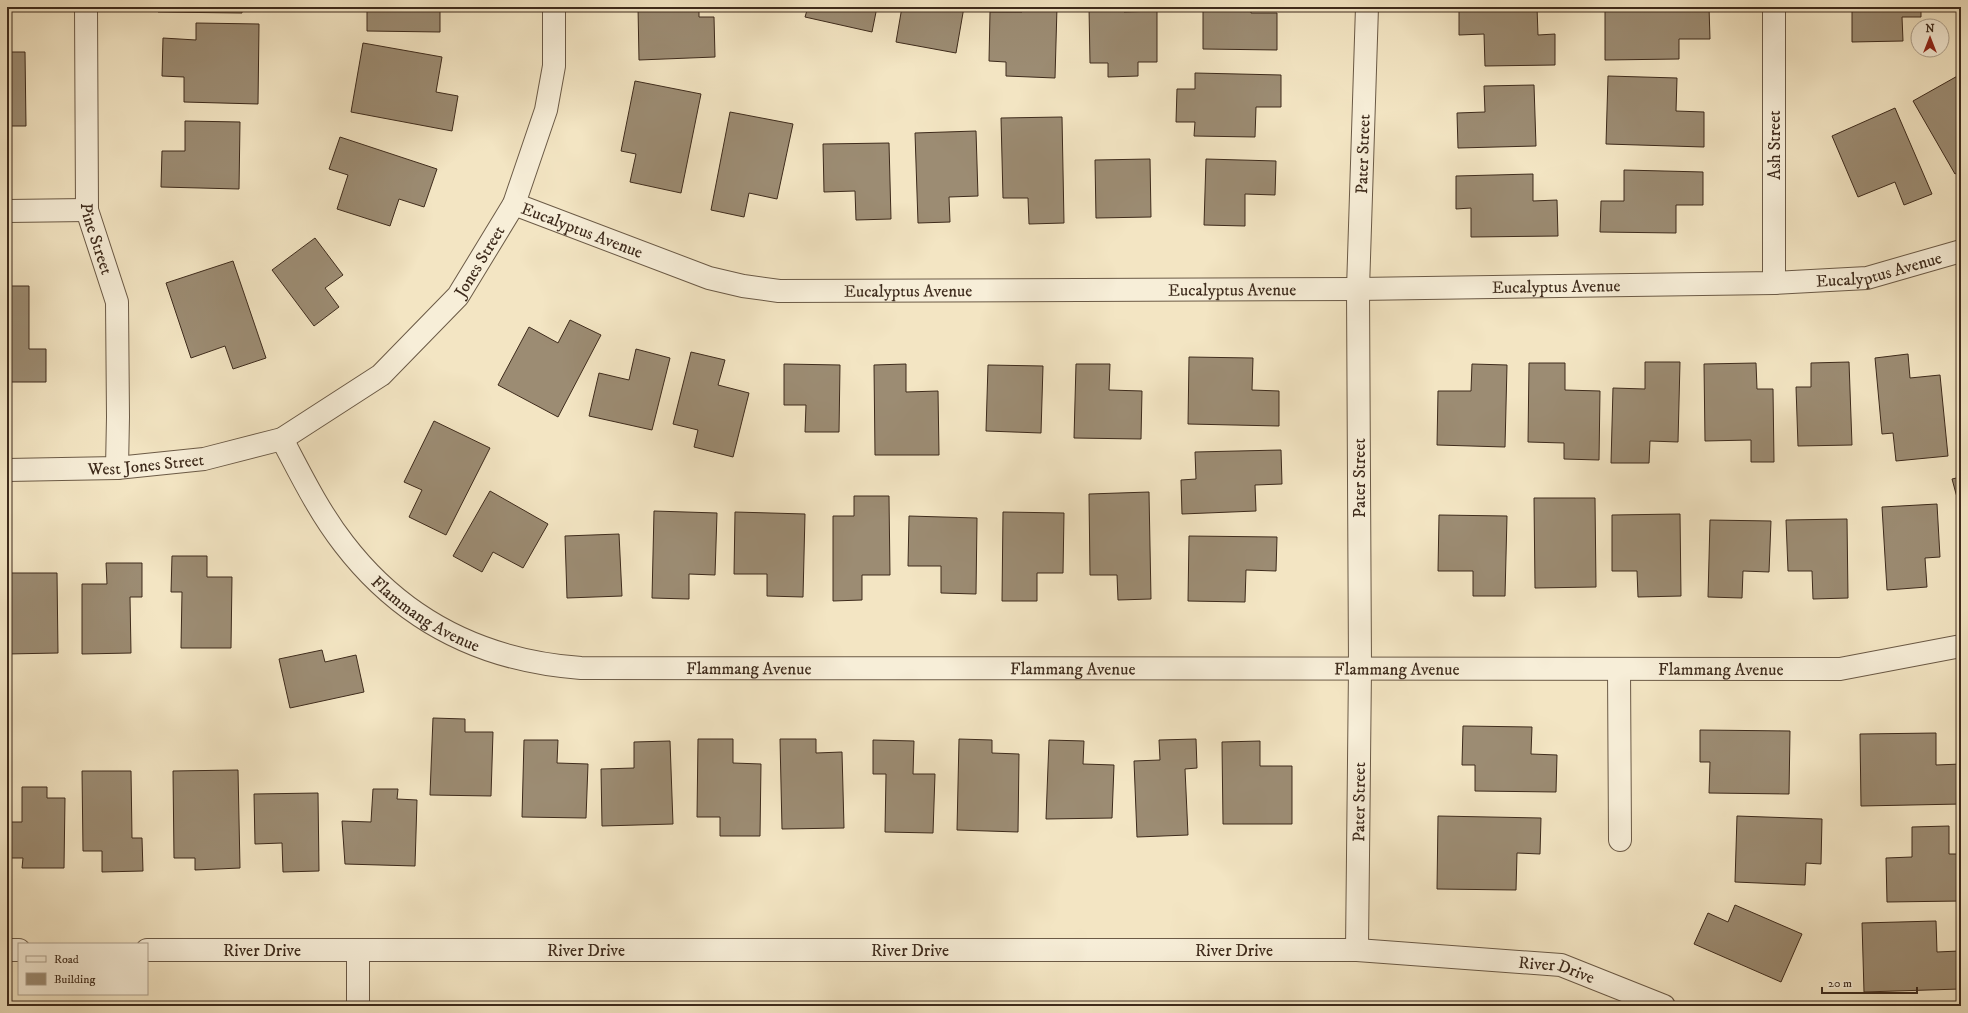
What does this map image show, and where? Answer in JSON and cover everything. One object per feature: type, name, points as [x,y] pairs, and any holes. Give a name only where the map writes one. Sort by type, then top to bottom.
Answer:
[{"type":"street","name":"Pine Street","points":[[86,7],[87,210],[117,302],[117,468]]},
{"type":"street","name":"Jones Street","points":[[282,439],[381,375],[458,296],[514,204],[546,110],[554,66],[554,7]]},
{"type":"street","name":"Pater Street","points":[[1357,950],[1360,668],[1358,289],[1367,7]]},
{"type":"street","name":"Ash Street","points":[[1774,7],[1774,283]]},
{"type":"street","name":"Eucalyptus Avenue","points":[[514,204],[710,278],[743,286],[779,291],[1358,289],[1774,283],[1867,278],[1961,251]]},
{"type":"street","points":[[7,211],[87,210]]},
{"type":"street","name":"West Jones Street","points":[[7,470],[117,468],[204,459],[282,439]]},
{"type":"street","name":"Flammang Avenue","points":[[282,439],[326,519],[344,544],[387,591],[406,606],[440,628],[474,645],[512,658],[539,664],[581,668],[1840,669],[1961,646]]},
{"type":"street","points":[[1619,669],[1620,840]]},
{"type":"street","points":[[7,950],[18,950]]},
{"type":"street","name":"River Drive","points":[[148,950],[1357,950],[1561,965],[1664,1006]]},
{"type":"street","points":[[358,950],[358,1006]]},
{"type":"building","points":[[158,7],[242,7],[242,13],[158,12]]},
{"type":"building","points":[[367,7],[440,7],[440,32],[367,31]]},
{"type":"building","points":[[638,7],[699,7],[699,17],[714,17],[715,57],[639,60]]},
{"type":"building","points":[[808,7],[877,7],[872,32],[805,17]]},
{"type":"building","points":[[902,7],[964,7],[956,53],[896,42]]},
{"type":"building","points":[[1022,7],[1057,7],[1055,78],[1006,76],[1006,62],[989,61],[990,12],[1022,12]]},
{"type":"building","points":[[1089,7],[1124,7],[1124,12],[1157,11],[1157,62],[1138,62],[1138,76],[1108,77],[1108,63],[1090,63]]},
{"type":"building","points":[[1203,7],[1251,7],[1251,13],[1277,13],[1277,50],[1203,49]]},
{"type":"building","points":[[1459,7],[1537,7],[1538,35],[1555,34],[1555,65],[1485,66],[1484,34],[1459,35]]},
{"type":"building","points":[[1605,7],[1709,7],[1710,39],[1679,39],[1679,59],[1605,60]]},
{"type":"building","points":[[1852,7],[1921,7],[1921,17],[1902,17],[1903,41],[1852,42]]},
{"type":"building","points":[[196,23],[259,24],[258,104],[184,102],[184,77],[162,76],[163,38],[196,40]]},
{"type":"building","points":[[363,43],[442,57],[436,92],[458,96],[452,131],[351,112]]},
{"type":"building","points":[[7,52],[25,52],[26,126],[7,126]]},
{"type":"building","points":[[1195,73],[1281,75],[1281,107],[1256,107],[1255,137],[1194,136],[1195,122],[1176,122],[1177,89],[1195,89]]},
{"type":"building","points":[[1961,74],[1961,171],[1955,174],[1913,101]]},
{"type":"building","points":[[1608,76],[1677,78],[1676,111],[1704,112],[1704,147],[1606,144]]},
{"type":"building","points":[[635,81],[701,94],[681,193],[630,182],[636,154],[621,151]]},
{"type":"building","points":[[1534,85],[1536,146],[1458,148],[1457,113],[1485,112],[1484,86]]},
{"type":"building","points":[[1895,108],[1932,194],[1904,205],[1895,182],[1858,197],[1832,136]]},
{"type":"building","points":[[730,112],[793,124],[777,199],[749,193],[744,217],[711,210]]},
{"type":"building","points":[[1062,117],[1064,223],[1029,224],[1028,198],[1003,198],[1001,118]]},
{"type":"building","points":[[185,121],[240,122],[239,189],[161,187],[162,151],[185,151]]},
{"type":"building","points":[[976,131],[978,196],[949,197],[950,222],[918,223],[915,133]]},
{"type":"building","points":[[340,137],[437,169],[424,207],[399,199],[390,226],[337,209],[348,175],[329,169]]},
{"type":"building","points":[[889,143],[891,219],[856,220],[855,191],[824,192],[823,144]]},
{"type":"building","points":[[1150,159],[1151,217],[1096,218],[1095,160]]},
{"type":"building","points":[[1206,159],[1276,161],[1275,195],[1245,194],[1245,226],[1204,225]]},
{"type":"building","points":[[1624,170],[1703,172],[1703,205],[1676,205],[1676,233],[1600,232],[1601,201],[1624,201]]},
{"type":"building","points":[[1533,174],[1533,201],[1557,200],[1558,236],[1471,237],[1471,208],[1456,209],[1456,176]]},
{"type":"building","points":[[315,238],[343,275],[325,288],[339,307],[314,326],[272,270]]},
{"type":"building","points":[[233,261],[266,358],[233,369],[225,346],[191,358],[166,283]]},
{"type":"building","points":[[7,286],[29,286],[29,349],[46,349],[46,382],[7,382]]},
{"type":"building","points":[[570,320],[601,335],[558,417],[498,385],[529,327],[558,343]]},
{"type":"building","points":[[636,349],[670,358],[652,430],[589,416],[599,373],[629,380]]},
{"type":"building","points":[[691,352],[725,360],[718,385],[749,393],[733,457],[694,447],[698,430],[673,424]]},
{"type":"building","points":[[1908,354],[1910,378],[1940,375],[1948,456],[1896,461],[1893,433],[1882,434],[1875,358]]},
{"type":"building","points":[[1189,357],[1253,358],[1252,390],[1279,391],[1279,426],[1188,424]]},
{"type":"building","points":[[1961,360],[1961,371],[1957,362]]},
{"type":"building","points":[[1645,362],[1680,362],[1678,442],[1650,441],[1649,463],[1611,463],[1613,388],[1645,389]]},
{"type":"building","points":[[1849,362],[1852,445],[1798,446],[1796,387],[1811,387],[1811,363]]},
{"type":"building","points":[[1529,363],[1565,363],[1565,390],[1600,391],[1599,460],[1564,459],[1564,443],[1528,442]]},
{"type":"building","points":[[1756,363],[1757,389],[1773,389],[1774,462],[1751,462],[1751,440],[1705,441],[1704,364]]},
{"type":"building","points":[[784,364],[840,365],[839,432],[805,432],[806,405],[784,405]]},
{"type":"building","points":[[906,364],[906,392],[938,391],[939,455],[875,455],[874,365]]},
{"type":"building","points":[[1076,364],[1110,364],[1109,390],[1142,391],[1141,439],[1074,438]]},
{"type":"building","points":[[1472,364],[1507,365],[1505,447],[1437,445],[1438,391],[1471,391]]},
{"type":"building","points":[[988,365],[1043,366],[1041,433],[986,431]]},
{"type":"building","points":[[434,421],[490,448],[446,535],[409,517],[422,490],[404,482]]},
{"type":"building","points":[[1281,450],[1282,484],[1255,485],[1256,511],[1182,514],[1181,480],[1196,479],[1195,452]]},
{"type":"building","points":[[1961,477],[1961,512],[1952,479]]},
{"type":"building","points":[[490,491],[548,524],[523,568],[493,552],[482,572],[453,556]]},
{"type":"building","points":[[1149,492],[1151,599],[1118,600],[1117,575],[1090,575],[1089,494]]},
{"type":"building","points":[[854,496],[889,496],[890,575],[862,575],[862,600],[833,601],[833,516],[854,516]]},
{"type":"building","points":[[1534,498],[1595,498],[1596,587],[1535,588]]},
{"type":"building","points":[[1937,504],[1940,557],[1925,558],[1927,587],[1887,590],[1882,507]]},
{"type":"building","points":[[654,511],[717,513],[715,575],[689,574],[689,599],[652,598]]},
{"type":"building","points":[[735,512],[805,514],[803,597],[767,596],[767,574],[734,574]]},
{"type":"building","points":[[1003,512],[1064,513],[1063,573],[1037,573],[1037,601],[1002,601]]},
{"type":"building","points":[[1680,514],[1681,596],[1638,597],[1637,571],[1612,571],[1612,515]]},
{"type":"building","points":[[1439,515],[1507,516],[1505,596],[1473,596],[1473,571],[1438,571]]},
{"type":"building","points":[[909,516],[977,518],[976,594],[941,593],[941,566],[908,566]]},
{"type":"building","points":[[1847,519],[1848,598],[1813,599],[1812,571],[1788,571],[1786,520]]},
{"type":"building","points":[[1710,520],[1771,521],[1769,572],[1743,571],[1742,598],[1708,597]]},
{"type":"building","points":[[619,534],[622,596],[567,598],[565,536]]},
{"type":"building","points":[[1189,536],[1277,537],[1276,571],[1246,570],[1245,602],[1188,601]]},
{"type":"building","points":[[172,556],[207,556],[207,577],[232,577],[231,648],[181,648],[182,592],[171,592]]},
{"type":"building","points":[[106,563],[142,563],[142,597],[130,597],[131,653],[82,654],[82,584],[107,584]]},
{"type":"building","points":[[7,573],[57,573],[58,653],[7,654]]},
{"type":"building","points":[[322,650],[325,662],[356,655],[364,692],[290,708],[279,659]]},
{"type":"building","points":[[433,718],[465,719],[465,732],[493,732],[491,796],[430,795]]},
{"type":"building","points":[[1463,726],[1532,727],[1531,754],[1557,755],[1556,792],[1475,791],[1475,765],[1462,765]]},
{"type":"building","points":[[1700,730],[1790,731],[1789,794],[1709,793],[1710,762],[1700,762]]},
{"type":"building","points":[[1936,733],[1936,765],[1961,764],[1961,804],[1861,806],[1860,734]]},
{"type":"building","points":[[698,739],[733,739],[733,763],[761,764],[760,836],[720,836],[720,817],[697,817]]},
{"type":"building","points":[[780,739],[816,739],[816,753],[842,752],[844,828],[782,829]]},
{"type":"building","points":[[959,739],[992,740],[992,753],[1019,754],[1018,832],[957,830]]},
{"type":"building","points":[[1196,739],[1197,768],[1185,769],[1188,835],[1137,837],[1134,761],[1160,760],[1159,740]]},
{"type":"building","points":[[524,740],[558,740],[557,763],[588,764],[586,818],[522,817]]},
{"type":"building","points":[[873,740],[914,741],[913,774],[935,774],[933,833],[885,832],[886,774],[873,774]]},
{"type":"building","points":[[1049,740],[1084,741],[1083,764],[1114,765],[1112,818],[1046,819]]},
{"type":"building","points":[[670,741],[673,824],[602,826],[601,769],[634,768],[634,742]]},
{"type":"building","points":[[1260,741],[1260,766],[1292,766],[1292,824],[1223,824],[1222,742]]},
{"type":"building","points":[[238,770],[240,868],[195,870],[195,858],[174,858],[173,771]]},
{"type":"building","points":[[82,771],[131,771],[132,838],[142,838],[143,871],[102,872],[102,851],[83,851]]},
{"type":"building","points":[[22,787],[47,787],[47,798],[65,798],[64,868],[22,868],[23,858],[7,858],[7,822],[22,822]]},
{"type":"building","points":[[373,789],[398,789],[397,799],[417,800],[415,866],[345,864],[342,821],[371,822]]},
{"type":"building","points":[[318,793],[319,871],[283,872],[282,843],[255,844],[254,794]]},
{"type":"building","points":[[1438,816],[1541,818],[1540,854],[1517,853],[1516,890],[1437,889]]},
{"type":"building","points":[[1737,816],[1822,819],[1821,864],[1806,863],[1805,885],[1735,882]]},
{"type":"building","points":[[1949,826],[1949,854],[1960,854],[1961,901],[1887,902],[1886,858],[1912,857],[1912,827]]},
{"type":"building","points":[[1735,905],[1802,934],[1781,982],[1694,944],[1708,913],[1728,922]]},
{"type":"building","points":[[1936,921],[1937,952],[1959,951],[1960,989],[1864,992],[1862,923]]}]
